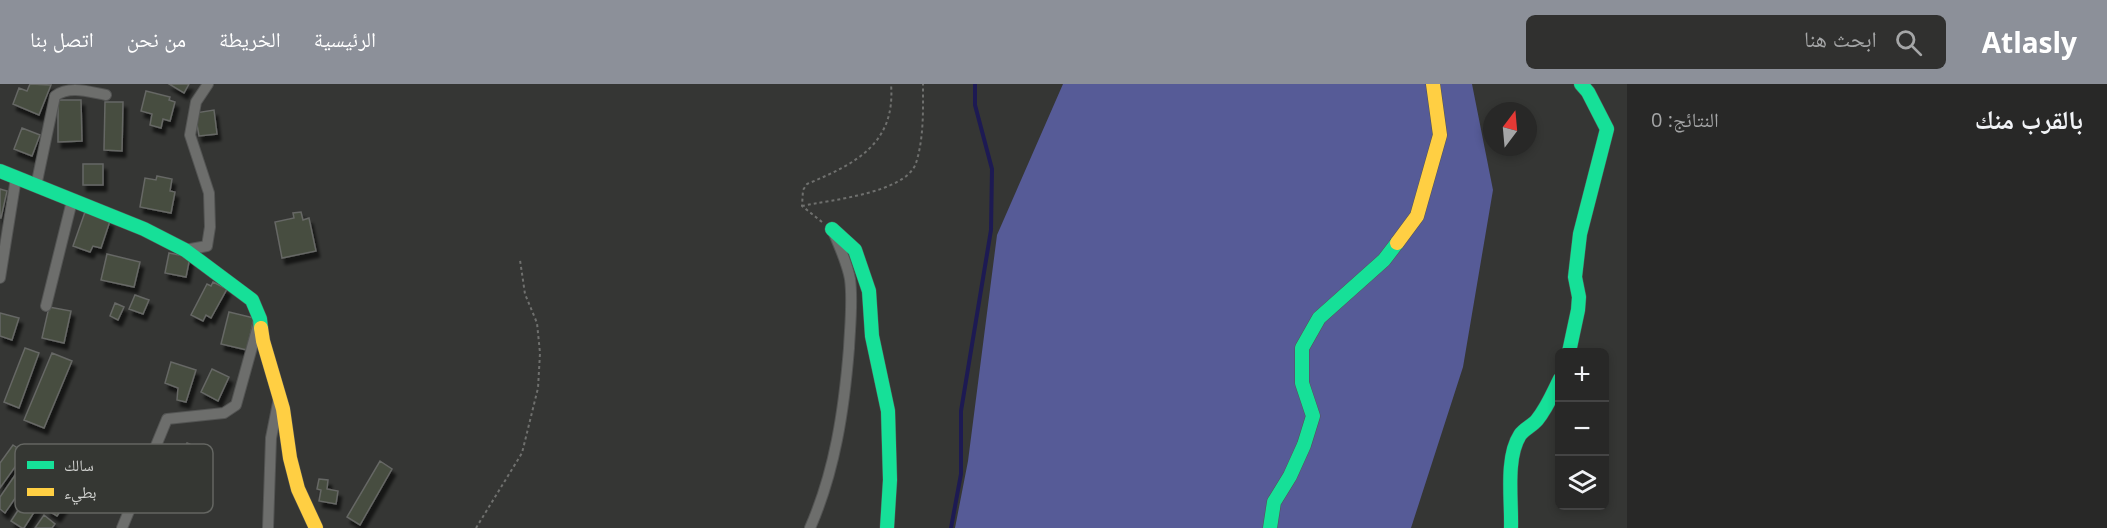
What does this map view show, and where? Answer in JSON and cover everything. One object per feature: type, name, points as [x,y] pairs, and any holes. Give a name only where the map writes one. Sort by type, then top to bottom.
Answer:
[{"type":"street","points":[[185,250],[207,246],[210,226],[209,193],[190,135],[196,102],[208,84]]},
{"type":"street","points":[[1270,528],[1274,502],[1290,476],[1304,445],[1312,416],[1302,383],[1302,348],[1319,318],[1383,260],[1417,216],[1440,135],[1433,84]]},
{"type":"street","points":[[1570,348],[1578,310],[1579,297],[1575,277],[1580,234],[1607,129],[1588,92],[1581,84]]},
{"type":"street","points":[[36,186],[55,96],[72,89],[106,95]]},
{"type":"street","points":[[0,171],[144,229],[185,250],[252,300],[260,319],[263,340],[279,397],[298,489],[316,528]]},
{"type":"street","points":[[0,278],[16,177]]},
{"type":"street","points":[[46,306],[72,201]]},
{"type":"street","points":[[810,528],[829,476],[841,424],[850,332],[850,279],[832,229]]},
{"type":"street","points":[[832,229],[855,250],[869,291],[872,336],[888,411],[890,480],[887,528]]},
{"type":"street","points":[[157,444],[167,419],[224,412],[236,405],[260,319]]},
{"type":"street","points":[[1511,528],[1513,452],[1520,434],[1536,422],[1555,389]]},
{"type":"street","points":[[268,528],[271,438],[279,397]]},
{"type":"street","points":[[122,528],[128,513]]},
{"type":"path","points":[[802,206],[803,190],[807,184],[858,160],[875,144],[887,124],[892,101],[891,84]]},
{"type":"path","points":[[802,206],[885,189],[903,180],[916,165],[923,126],[923,84]]},
{"type":"path","points":[[802,206],[832,229]]},
{"type":"path","points":[[476,528],[522,453],[538,388],[540,353],[537,323],[525,294],[520,260]]},
{"type":"shaded area","points":[[1063,84],[1472,84],[1483,140],[1483,156],[1486,156],[1493,190],[1463,367],[1411,528],[955,528],[968,461],[997,235]]},
{"type":"building","points":[[30,84],[51,85],[39,115],[13,104],[19,88],[27,91]]},
{"type":"building","points":[[169,84],[189,84],[184,93]]},
{"type":"building","points":[[146,91],[170,97],[169,100],[175,102],[170,121],[163,119],[161,128],[150,125],[152,114],[141,111]]},
{"type":"building","points":[[58,100],[81,100],[82,141],[58,142]]},
{"type":"building","points":[[105,102],[123,102],[122,151],[104,150]]},
{"type":"building","points":[[214,110],[217,134],[199,136],[195,113]]},
{"type":"building","points":[[22,128],[40,135],[32,156],[14,149]]},
{"type":"building","points":[[83,164],[103,164],[103,185],[83,185]]},
{"type":"building","points":[[157,176],[172,179],[170,191],[175,192],[171,213],[140,207],[145,178],[156,180]]},
{"type":"building","points":[[0,189],[7,191],[1,218],[0,218]]},
{"type":"building","points":[[85,212],[110,221],[101,248],[93,246],[90,252],[73,246]]},
{"type":"building","points":[[301,212],[303,220],[309,218],[316,251],[282,258],[275,222],[294,218],[293,213]]},
{"type":"building","points":[[169,253],[190,257],[186,277],[165,273]]},
{"type":"building","points":[[107,254],[140,262],[134,287],[101,280]]},
{"type":"building","points":[[213,282],[227,289],[211,318],[206,315],[203,321],[191,315],[207,284],[211,286]]},
{"type":"building","points":[[135,295],[149,300],[143,314],[129,309]]},
{"type":"building","points":[[115,303],[124,307],[118,320],[110,316]]},
{"type":"building","points":[[49,307],[71,311],[64,343],[42,338]]},
{"type":"building","points":[[229,312],[254,318],[247,350],[221,344]]},
{"type":"building","points":[[0,313],[19,318],[12,340],[0,336]]},
{"type":"building","points":[[25,348],[39,353],[19,408],[4,402]]},
{"type":"building","points":[[52,353],[72,361],[44,428],[24,420]]},
{"type":"building","points":[[171,362],[196,370],[186,402],[177,400],[178,388],[165,383]]},
{"type":"building","points":[[212,369],[229,377],[218,401],[201,392]]},
{"type":"building","points":[[13,445],[15,446],[15,467],[0,488],[0,463]]},
{"type":"building","points":[[380,461],[392,469],[360,525],[347,517]]},
{"type":"building","points":[[15,475],[15,498],[5,513],[0,509],[0,497]]},
{"type":"building","points":[[319,479],[328,480],[327,489],[338,491],[336,504],[319,501],[321,490],[317,489]]},
{"type":"building","points":[[16,513],[34,513],[24,528],[11,521]]},
{"type":"building","points":[[44,515],[55,524],[52,528],[35,528]]},
{"type":"waterway","points":[[951,528],[961,474],[961,411],[991,230],[992,169],[975,105],[975,84]]},
{"type":"traffic: fast","points":[[1570,348],[1578,310],[1579,297],[1575,277],[1580,234],[1607,129],[1588,92],[1581,84]]},
{"type":"traffic: fast","points":[[0,171],[144,229],[185,250],[252,300],[260,319],[261,328]]},
{"type":"traffic: fast","points":[[832,229],[855,250],[869,291],[872,336],[888,411],[890,480],[887,528]]},
{"type":"traffic: fast","points":[[1270,528],[1274,502],[1290,476],[1304,445],[1313,416],[1302,383],[1302,348],[1319,318],[1384,260],[1397,243]]},
{"type":"traffic: fast","points":[[1511,528],[1510,480],[1515,445],[1520,435],[1541,415],[1555,390]]},
{"type":"traffic: slow","points":[[1397,243],[1417,216],[1440,135],[1433,84]]},
{"type":"traffic: slow","points":[[261,328],[283,409],[290,458],[298,489],[316,528]]}]
